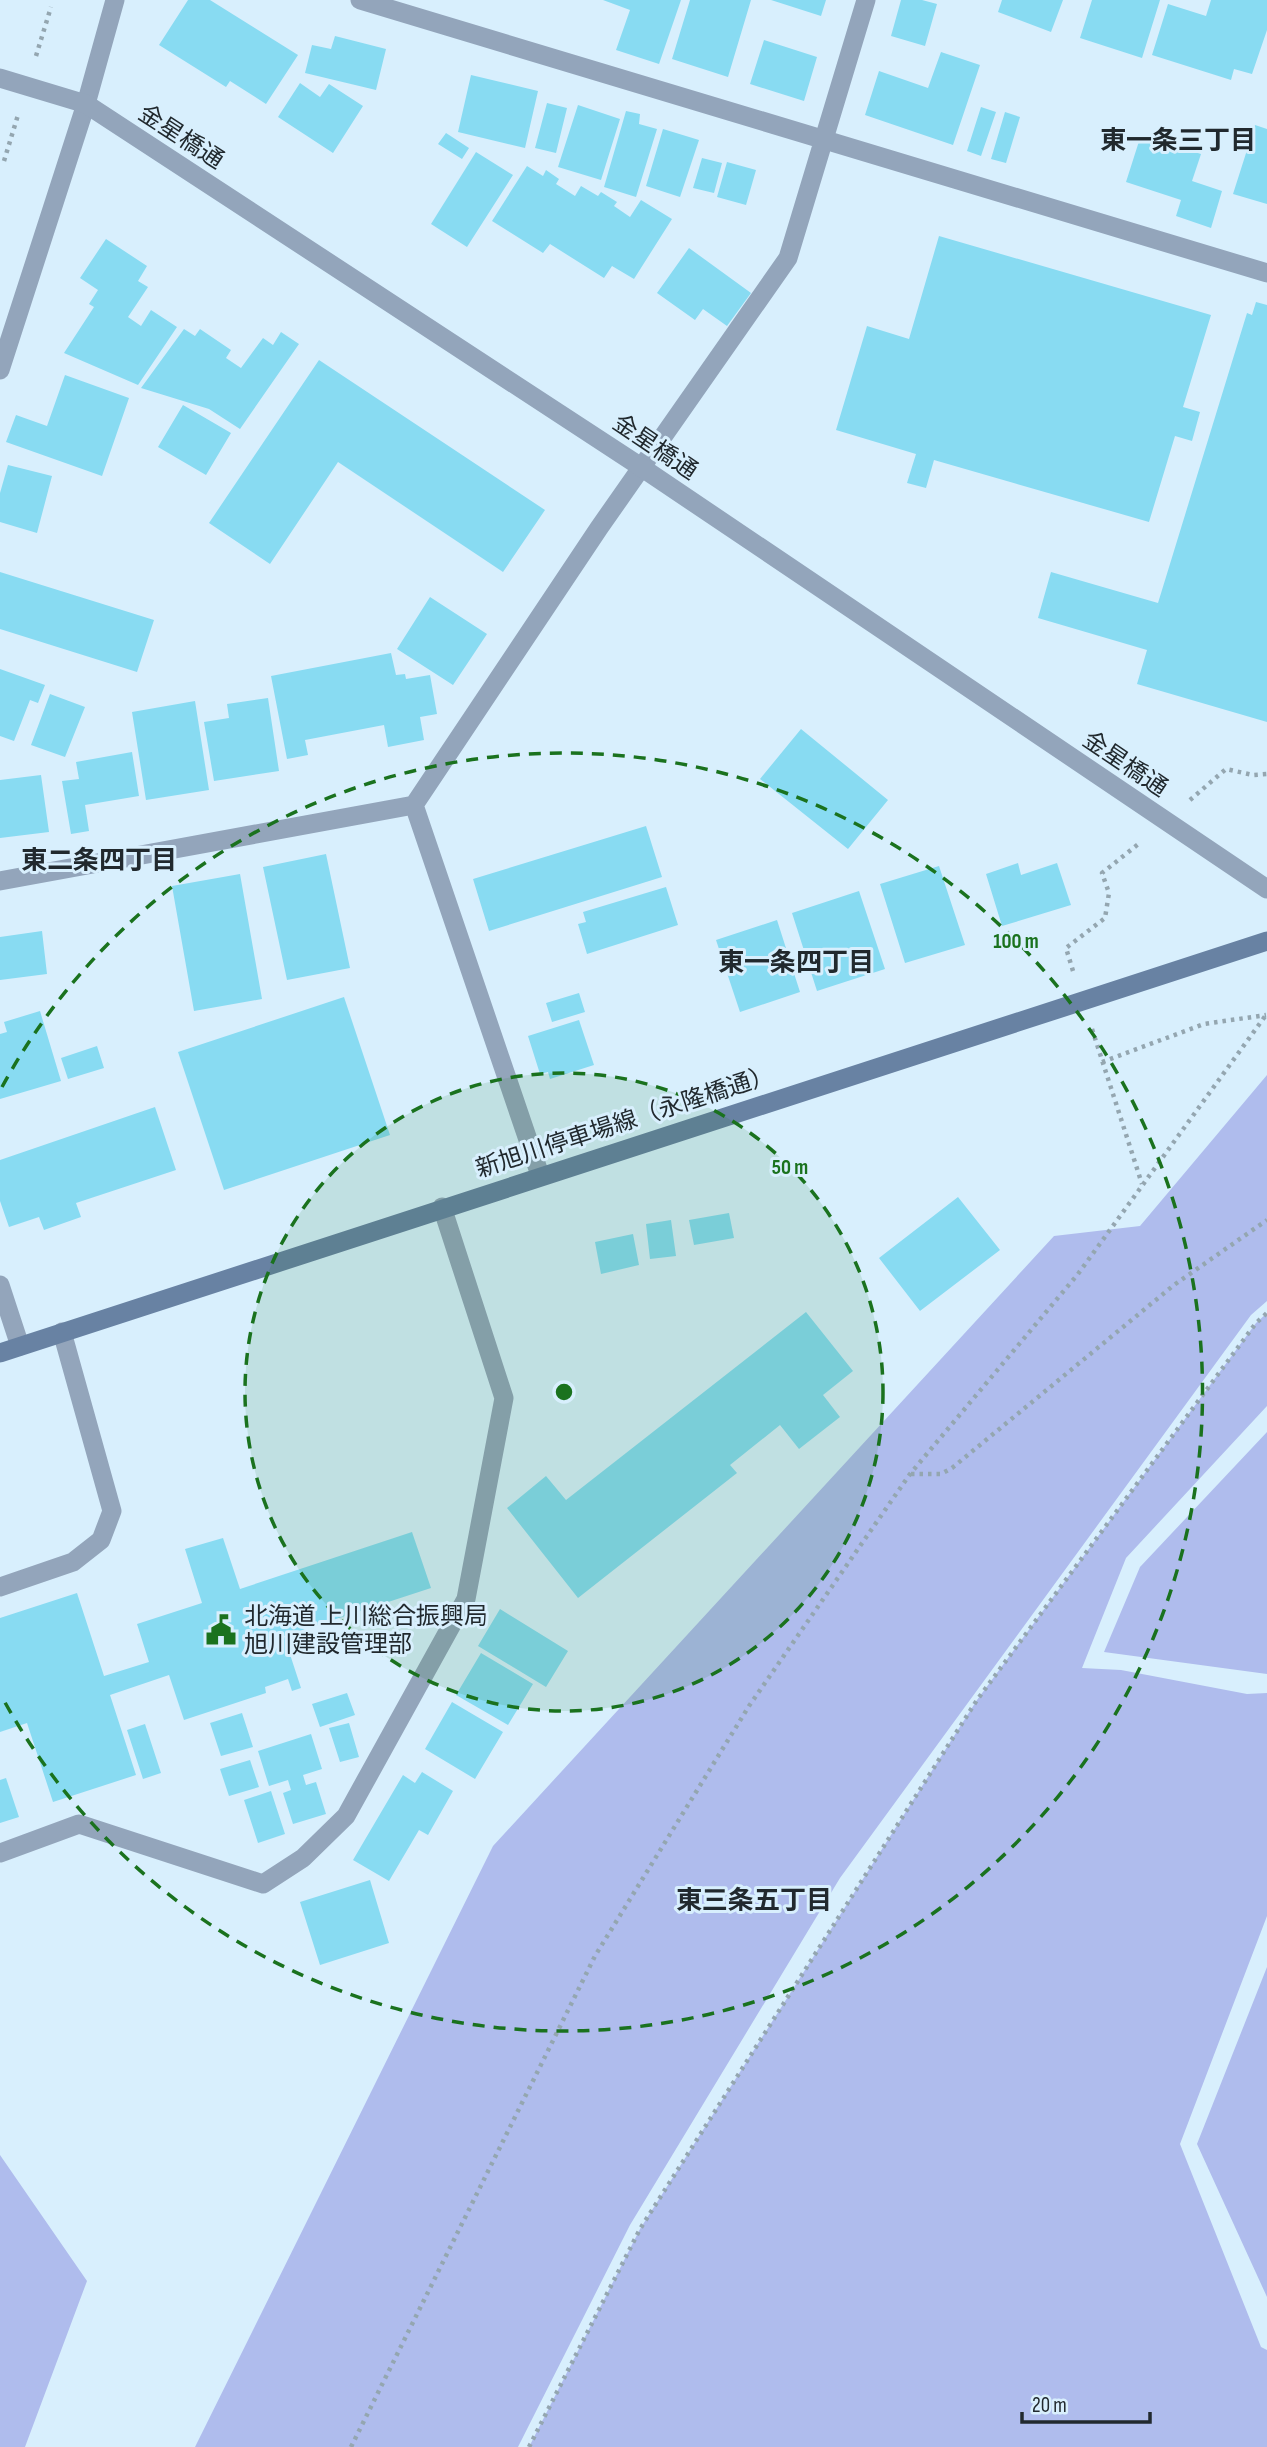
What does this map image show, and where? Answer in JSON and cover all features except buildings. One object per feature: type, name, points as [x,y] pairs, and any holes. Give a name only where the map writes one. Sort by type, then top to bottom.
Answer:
[{"type":"main road","name":"新旭川停車場線（永隆橋通）","points":[[0,1353],[540,1175],[1267,941]]},
{"type":"street","points":[[0,370],[86,104],[115,0]]},
{"type":"street","points":[[360,0],[1267,272]]},
{"type":"street","points":[[0,881],[414,805],[641,467],[788,258],[866,0]]},
{"type":"street","name":"金星橋通","points":[[0,78],[86,104],[641,467],[1267,889]]},
{"type":"street","points":[[414,805],[540,1175]]},
{"type":"street","points":[[0,1853],[79,1824],[262,1884],[303,1858],[346,1816],[466,1599],[504,1398],[442,1207]]},
{"type":"street","points":[[0,1284],[20,1346]]},
{"type":"street","points":[[0,1587],[73,1562],[101,1540],[112,1511],[62,1332]]},
{"type":"path","points":[[1226,768],[1253,775],[1267,774]]},
{"type":"path","points":[[1102,873],[1109,893],[1105,918],[1066,948],[1143,1185]]},
{"type":"path","points":[[1102,1062],[1204,1024],[1266,1015]]},
{"type":"path","points":[[351,2447],[595,1956],[749,1706],[910,1474],[1078,1274],[1266,1015]]},
{"type":"path","points":[[910,1474],[941,1474],[952,1468],[1174,1285],[1267,1220]]},
{"type":"path","points":[[529,2447],[640,2229],[977,1700],[1256,1323],[1267,1313]]},
{"type":"shaded area","points":[[1267,1075],[1267,1301],[1251,1315],[840,1878],[630,2225],[518,2447],[195,2447],[493,1846],[1054,1236],[1140,1226]]},
{"type":"shaded area","points":[[1267,1313],[1267,1406],[1126,1558],[1082,1668],[1121,1670],[1247,1694],[1267,1693],[1267,1916],[1180,2144],[1261,2347],[1267,2350],[1267,2447],[529,2447],[640,2229],[977,1700],[1256,1323]]},
{"type":"shaded area","points":[[1267,1432],[1267,1674],[1104,1652],[1140,1567]]},
{"type":"shaded area","points":[[1267,1967],[1267,2297],[1197,2144]]},
{"type":"shaded area","points":[[0,2155],[87,2281],[25,2447],[0,2447]]},
{"type":"place","name":"北海道 上川総合振興局 旭川建設管理部","points":[[221,1630]]},
{"type":"district","name":"東一条三丁目","points":[[1178,141]]},
{"type":"district","name":"東二条四丁目","points":[[99,861]]},
{"type":"district","name":"東一条四丁目","points":[[796,963]]},
{"type":"district","name":"東三条五丁目","points":[[754,1901]]}]
